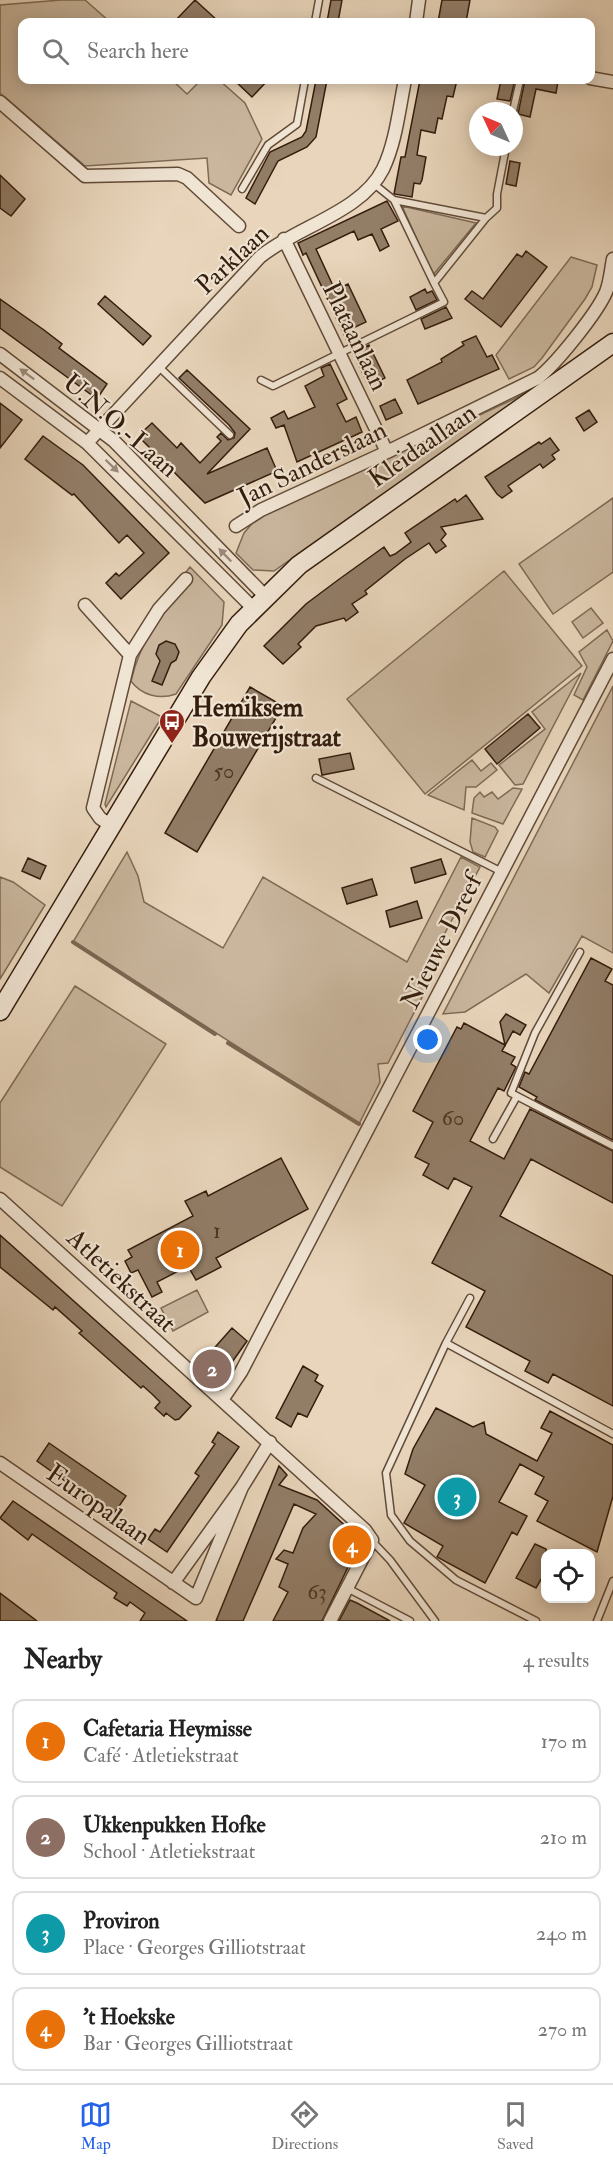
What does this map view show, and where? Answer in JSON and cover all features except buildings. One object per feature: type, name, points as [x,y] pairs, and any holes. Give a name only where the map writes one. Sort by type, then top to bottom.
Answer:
[{"type":"street","points":[[416,18],[418,0]]},
{"type":"street","points":[[595,79],[613,82]]},
{"type":"street","name":"Parklaan","points":[[87,443],[260,257],[284,239],[351,203],[374,184],[392,146],[404,84]]},
{"type":"street","points":[[0,102],[85,176],[178,174],[187,178],[239,226]]},
{"type":"street","name":"Plataanlaan","points":[[284,239],[387,452]]},
{"type":"street","name":"Jan Sanderslaan","points":[[236,526],[261,510],[387,452],[538,378],[561,353],[606,292],[613,259]]},
{"type":"street","points":[[606,292],[613,304]]},
{"type":"street","name":"Kleidaallaan","points":[[0,1011],[110,825],[213,659],[259,602],[319,549],[613,343]]},
{"type":"street","name":"U.N.O.-Laan","points":[[0,354],[99,428],[206,535],[259,602]]},
{"type":"street","name":"U.N.O.-Laan","points":[[0,378],[87,443],[193,548],[259,602]]},
{"type":"street","points":[[193,548],[206,535]]},
{"type":"street","points":[[110,825],[100,818],[93,808],[130,655],[159,609],[186,579]]},
{"type":"street","points":[[85,604],[130,655]]},
{"type":"street","name":"Nieuwe Dreef","points":[[222,1400],[242,1372],[613,659]]},
{"type":"street","name":"Atletiekstraat","points":[[0,1199],[270,1442],[365,1530],[372,1540]]},
{"type":"street","name":"Europalaan","points":[[173,1582],[242,1487],[270,1442]]},
{"type":"street","name":"Europalaan","points":[[0,1463],[196,1598],[242,1487]]},
{"type":"street","points":[[330,1621],[372,1540]]},
{"type":"lane","points":[[316,18],[319,0]]},
{"type":"lane","points":[[242,189],[268,145],[297,124],[304,84]]},
{"type":"lane","points":[[515,102],[519,84]]},
{"type":"lane","points":[[434,283],[486,218],[497,208],[497,194],[504,156]]},
{"type":"lane","points":[[261,380],[273,386],[444,302],[394,200],[374,184]]},
{"type":"lane","points":[[394,200],[486,218]]},
{"type":"lane","points":[[158,366],[230,435]]},
{"type":"lane","points":[[316,778],[502,872]]},
{"type":"lane","points":[[580,952],[535,1033],[511,1093],[613,1146]]},
{"type":"lane","points":[[493,1139],[517,1096]]},
{"type":"lane","points":[[470,1298],[446,1343],[386,1473],[391,1515],[410,1541],[456,1580],[536,1621]]},
{"type":"lane","points":[[446,1343],[613,1434]]},
{"type":"lane","points":[[372,1540],[390,1560],[435,1621]]},
{"type":"lane","points":[[597,1621],[613,1581]]},
{"type":"lane","points":[[347,1588],[410,1621]]},
{"type":"shaded area","points":[[85,0],[105,18],[18,18],[18,84],[176,84],[187,94],[197,84],[224,84],[245,103],[262,139],[231,195],[209,183],[207,158],[85,166],[0,93],[0,5]]},
{"type":"shaded area","points":[[402,206],[476,223],[433,275]]},
{"type":"shaded area","points":[[571,257],[597,265],[592,287],[534,367],[509,379],[496,355]]},
{"type":"shaded area","points":[[555,374],[274,571],[253,570],[236,553],[244,533],[257,518],[514,399]]},
{"type":"shaded area","points":[[613,498],[613,572],[553,614],[519,564]]},
{"type":"shaded area","points":[[190,567],[224,602],[222,625],[176,694],[151,695],[140,690],[131,681],[135,666],[154,626],[190,577],[186,572]]},
{"type":"shaded area","points":[[504,571],[582,666],[425,794],[347,699]]},
{"type":"shaded area","points":[[591,608],[603,623],[583,638],[572,622]]},
{"type":"shaded area","points":[[607,630],[613,641],[583,700],[574,695],[587,667],[579,652]]},
{"type":"shaded area","points":[[581,673],[523,784],[515,785],[499,765],[545,729],[532,712]]},
{"type":"shaded area","points":[[613,686],[613,953],[582,936],[549,993],[526,974],[465,1012],[443,1014]]},
{"type":"shaded area","points":[[131,701],[162,717],[106,807],[105,804]]},
{"type":"shaded area","points":[[472,760],[481,771],[491,763],[497,770],[476,787],[466,787],[464,810],[428,795]]},
{"type":"shaded area","points":[[513,788],[522,789],[503,824],[472,813],[474,798],[480,792],[484,797],[492,792],[498,799]]},
{"type":"shaded area","points":[[472,818],[495,827],[498,831],[485,857],[473,852],[470,842]]},
{"type":"shaded area","points":[[127,852],[138,876],[144,902],[223,948],[263,877],[407,962],[461,857],[480,867],[436,950],[432,978],[388,1063],[378,1064],[380,1082],[359,1124],[73,942]]},
{"type":"shaded area","points":[[0,877],[13,882],[45,905],[0,979]]},
{"type":"shaded area","points":[[75,986],[166,1044],[62,1206],[0,1167],[0,1103]]},
{"type":"shaded area","points":[[197,1290],[208,1312],[173,1331],[161,1308]]},
{"type":"waterway","points":[[73,942],[215,1034]]},
{"type":"waterway","points":[[228,1043],[359,1124]]},
{"type":"place","name":"Hemiksem Bouwerijstraat","points":[[172,745]]},
{"type":"place","name":"Cafetaria Heymisse","points":[[180,1250]]},
{"type":"place","name":"Ukkenpukken Hofke","points":[[212,1369]]},
{"type":"place","name":"Proviron","points":[[457,1497]]},
{"type":"place","name":"'t Hoekske","points":[[352,1545]]}]
